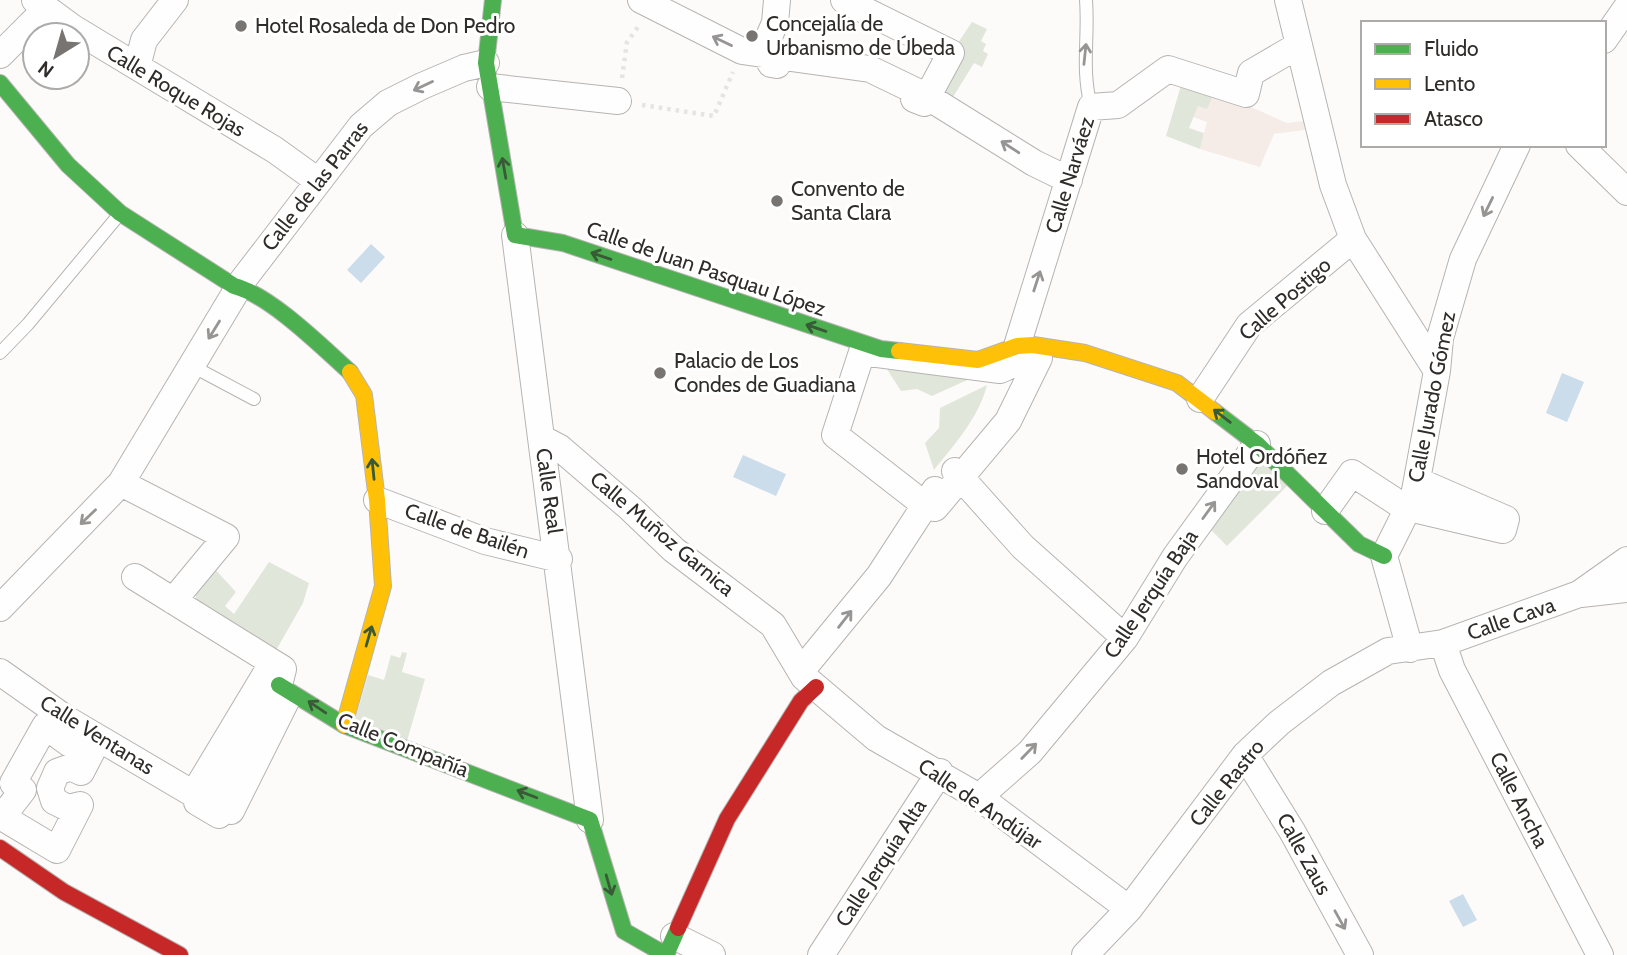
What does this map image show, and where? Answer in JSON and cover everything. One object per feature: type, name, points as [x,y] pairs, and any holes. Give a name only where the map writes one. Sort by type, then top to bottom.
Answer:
[{"type":"street","points":[[137,67],[144,40],[175,0]]},
{"type":"street","name":"Calle Real","points":[[493,0],[488,75],[515,235],[559,559],[590,820],[624,931],[670,945]]},
{"type":"street","points":[[765,55],[763,50],[775,23],[778,0]]},
{"type":"street","points":[[765,55],[786,0]]},
{"type":"street","points":[[844,0],[951,53],[928,97]]},
{"type":"street","points":[[1288,0],[1333,185],[1353,239],[1437,371]]},
{"type":"street","points":[[646,3],[765,55],[870,69],[928,97],[1034,163],[1069,180]]},
{"type":"street","points":[[0,55],[40,5]]},
{"type":"street","name":"Calle Roque Rojas","points":[[40,5],[275,150],[318,181]]},
{"type":"street","points":[[1606,37],[1627,7]]},
{"type":"street","points":[[1091,107],[1118,105],[1168,69],[1246,94],[1251,73],[1298,45]]},
{"type":"street","name":"Calle de las Parras","points":[[0,608],[121,483],[240,288],[369,116],[422,86],[464,68],[488,75]]},
{"type":"street","points":[[488,75],[618,101]]},
{"type":"street","points":[[0,83],[68,165],[120,213],[298,326],[350,372],[361,386],[377,500],[383,586],[344,725]]},
{"type":"street","name":"Calle Narváez","points":[[1025,349],[1091,107]]},
{"type":"street","name":"Calle Jurado Gómez","points":[[1384,556],[1415,500],[1440,338],[1463,259],[1516,147]]},
{"type":"street","points":[[1581,147],[1627,192]]},
{"type":"street","name":"Calle de Juan Pasquau López","points":[[515,235],[563,243],[879,353]]},
{"type":"street","name":"Calle Postigo","points":[[1200,399],[1249,326],[1353,239]]},
{"type":"street","points":[[1025,349],[1039,358],[1008,421],[958,474],[935,508],[928,499],[835,435],[862,352],[1000,370],[1025,349],[1085,353],[1127,364],[1177,383],[1200,399],[1257,444],[1359,544],[1384,556],[1410,649]]},
{"type":"street","name":"Calle Muñoz Garnica","points":[[541,438],[560,448],[674,550],[773,625],[808,679]]},
{"type":"street","name":"Calle Jerquía Baja","points":[[979,797],[1030,751],[1125,638],[1175,557],[1257,444]]},
{"type":"street","points":[[1325,511],[1352,473],[1398,503],[1415,500],[1419,510],[1503,530],[1504,524]]},
{"type":"street","points":[[958,474],[1023,547],[1125,638]]},
{"type":"street","points":[[121,483],[226,537],[173,601]]},
{"type":"street","points":[[712,955],[670,945],[727,820],[801,701],[808,679],[928,499]]},
{"type":"street","name":"Calle de Bailén","points":[[377,500],[485,541],[559,559]]},
{"type":"street","name":"Calle Cava","points":[[1579,594],[1627,560]]},
{"type":"street","points":[[135,577],[283,669],[279,685]]},
{"type":"street","name":"Calle Cava","points":[[1443,643],[1579,594],[1627,589]]},
{"type":"street","name":"Calle Rastro","points":[[1090,953],[1129,909],[1245,755],[1331,683],[1388,651],[1443,643]]},
{"type":"street","name":"Calle Ancha","points":[[1443,643],[1452,670],[1600,955]]},
{"type":"street","name":"Calle Ventanas","points":[[0,672],[63,727],[197,796],[207,797],[216,792],[279,685]]},
{"type":"street","name":"Calle de Andújar","points":[[808,679],[876,738],[940,772],[979,797],[1129,909]]},
{"type":"street","name":"Calle Compañía","points":[[279,685],[344,725],[590,820]]},
{"type":"street","points":[[12,837],[57,850],[75,820],[72,818],[80,805],[68,808],[54,801],[50,788],[57,772],[71,767],[81,772],[96,745],[76,736],[70,744],[63,727],[45,726],[13,783],[23,790],[2,817],[12,837],[64,892],[180,955]]},
{"type":"street","name":"Calle Zaus","points":[[1245,755],[1292,831],[1360,955]]},
{"type":"street","name":"Calle Jerquía Alta","points":[[821,955],[940,772]]},
{"type":"lane","name":"Calle Narváez","points":[[1086,0],[1088,24],[1083,71],[1091,107]]},
{"type":"lane","points":[[0,354],[120,213]]},
{"type":"lane","points":[[192,366],[254,399]]},
{"type":"path","points":[[646,3],[627,42],[618,101],[714,116],[765,55]]},
{"type":"shaded area","points":[[972,22],[987,29],[981,41],[986,44],[983,51],[988,54],[982,67],[974,63],[950,102],[932,91],[951,53]]},
{"type":"shaded area","points":[[1182,82],[1215,91],[1207,109],[1198,106],[1189,128],[1204,133],[1200,149],[1166,136]]},
{"type":"shaded area","points":[[1215,91],[1287,123],[1304,121],[1305,130],[1274,134],[1260,167],[1200,149],[1207,122],[1193,117],[1198,106]]},
{"type":"shaded area","points":[[883,363],[985,372],[932,396],[917,389],[901,391]]},
{"type":"shaded area","points":[[987,385],[972,419],[934,470],[925,443],[939,428],[940,408]]},
{"type":"shaded area","points":[[1259,451],[1289,484],[1227,546],[1207,526]]},
{"type":"shaded area","points":[[269,562],[309,583],[303,603],[274,654],[200,612],[194,589],[213,567],[236,592],[225,606],[234,614]]},
{"type":"shaded area","points":[[402,652],[407,653],[402,672],[425,679],[407,741],[354,724],[368,675],[384,680],[391,655],[400,658]]},
{"type":"water","points":[[371,244],[385,257],[361,283],[347,270]]},
{"type":"water","points":[[1562,373],[1584,382],[1567,422],[1546,413]]},
{"type":"water","points":[[743,455],[786,474],[776,496],[733,477]]},
{"type":"water","points":[[1463,894],[1477,920],[1463,927],[1449,901]]},
{"type":"traffic: fast","points":[[493,0],[486,63],[515,235],[563,243],[881,349],[899,351]]},
{"type":"traffic: fast","points":[[0,83],[68,165],[120,213],[234,286],[248,291],[279,310],[350,372]]},
{"type":"traffic: fast","points":[[1215,412],[1257,444],[1359,544],[1384,556]]},
{"type":"traffic: fast","points":[[279,685],[344,725],[590,820],[624,931],[666,955],[678,928]]},
{"type":"traffic: slow","points":[[899,351],[978,360],[1017,346],[1033,345],[1085,353],[1177,383],[1215,412]]},
{"type":"traffic: slow","points":[[344,725],[383,586],[377,500],[364,395],[350,372]]},
{"type":"traffic: jam","points":[[678,928],[727,819],[801,701],[816,687]]},
{"type":"traffic: jam","points":[[0,848],[64,892],[180,955]]},
{"type":"place","name":"Hotel Rosaleda de Don Pedro","points":[[241,26]]},
{"type":"place","name":"Concejalía de Urbanismo de Úbeda","points":[[752,36]]},
{"type":"place","name":"Convento de Santa Clara","points":[[777,201]]},
{"type":"place","name":"Palacio de Los Condes de Guadiana","points":[[660,373]]},
{"type":"place","name":"Hotel Ordóñez Sandoval","points":[[1182,469]]}]
